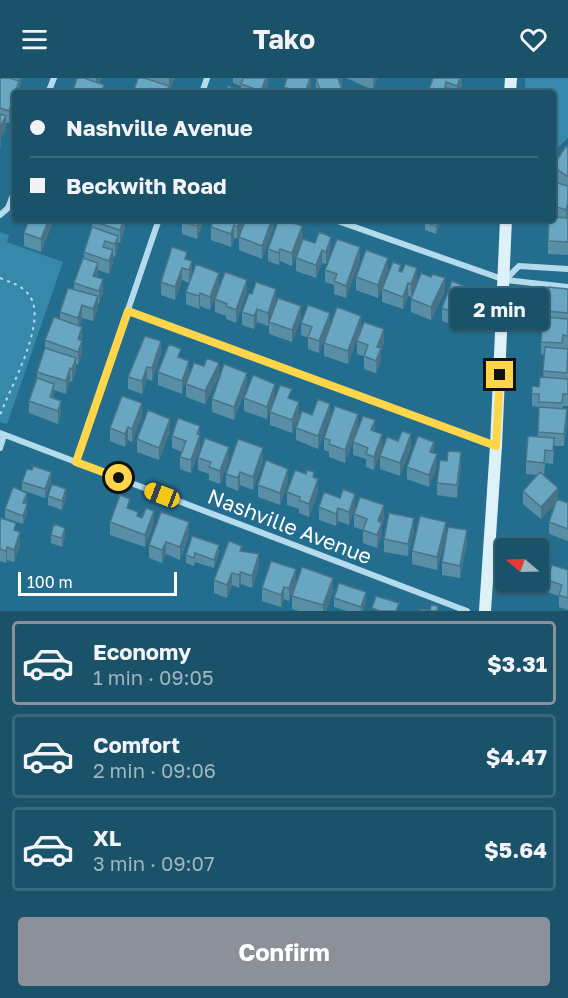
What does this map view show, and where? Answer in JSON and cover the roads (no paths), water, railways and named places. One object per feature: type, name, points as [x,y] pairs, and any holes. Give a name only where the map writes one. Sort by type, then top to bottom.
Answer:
[{"type":"street","points":[[0,215],[8,208],[12,198]]},
{"type":"street","points":[[76,462],[158,222]]},
{"type":"street","points":[[341,222],[505,280],[568,287]]},
{"type":"street","points":[[486,610],[505,280],[506,222]]},
{"type":"street","points":[[505,280],[519,266],[568,269]]},
{"type":"street","points":[[128,311],[496,446]]},
{"type":"street","points":[[0,448],[2,434]]},
{"type":"street","name":"Nashville Avenue","points":[[2,434],[467,611]]}]
